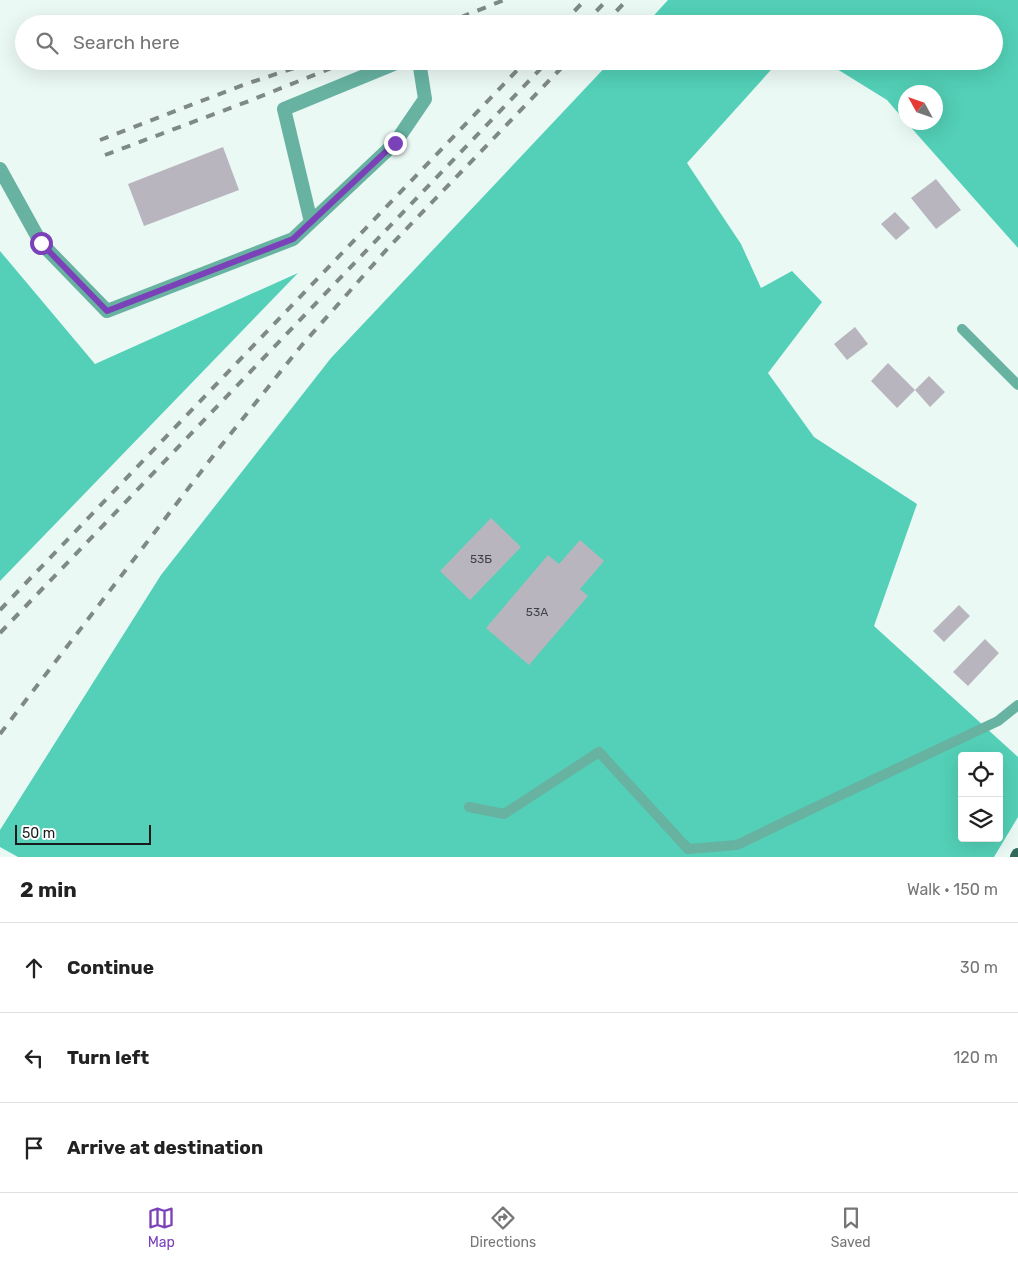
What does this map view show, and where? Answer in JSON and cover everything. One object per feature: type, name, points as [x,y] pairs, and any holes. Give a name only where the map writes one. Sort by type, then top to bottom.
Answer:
[{"type":"street","points":[[311,222],[284,109],[379,70]]},
{"type":"street","points":[[0,169],[41,243],[107,311],[293,239],[395,143],[425,99],[420,70]]},
{"type":"lane","points":[[962,328],[1018,385]]},
{"type":"lane","points":[[469,807],[504,814],[599,752],[688,849],[737,845],[998,721],[1018,705]]},
{"type":"green space","points":[[668,0],[1018,0],[1018,248],[913,130],[943,130],[943,85],[898,85],[898,113],[887,100],[839,70],[1003,70],[1003,15],[654,15]]},
{"type":"green space","points":[[603,70],[771,70],[687,163],[741,244],[761,288],[792,271],[822,302],[768,373],[814,437],[917,504],[874,626],[1018,757],[1018,817],[1003,842],[994,857],[18,857],[0,847],[0,830],[161,575],[331,358]]},
{"type":"green space","points":[[0,251],[95,364],[298,273],[0,581]]},
{"type":"building","points":[[223,147],[239,190],[144,226],[128,184]]},
{"type":"building","points":[[936,179],[961,210],[936,229],[911,198]]},
{"type":"building","points":[[895,212],[910,228],[896,240],[881,224]]},
{"type":"building","points":[[855,327],[868,344],[847,360],[834,344]]},
{"type":"building","points":[[888,363],[915,390],[897,408],[871,381]]},
{"type":"building","points":[[929,376],[945,392],[930,407],[915,390]]},
{"type":"building","points":[[491,518],[521,547],[470,600],[440,571]]},
{"type":"building","points":[[580,540],[604,561],[580,589],[588,596],[529,665],[486,628],[548,555],[559,564]]},
{"type":"building","points":[[959,605],[970,616],[944,642],[933,631]]},
{"type":"building","points":[[985,639],[999,653],[968,686],[953,672]]},
{"type":"railway","points":[[466,15],[504,0]]},
{"type":"railway","points":[[571,15],[585,0]]},
{"type":"railway","points":[[593,15],[607,0]]},
{"type":"railway","points":[[613,15],[627,0]]},
{"type":"railway","points":[[100,140],[243,85],[288,70]]},
{"type":"railway","points":[[105,155],[326,70]]},
{"type":"railway","points":[[0,610],[517,70]]},
{"type":"railway","points":[[0,633],[539,70]]},
{"type":"railway","points":[[0,734],[220,447],[302,345],[388,248],[559,70]]},
{"type":"route","points":[[41,243],[107,311],[293,239],[395,143]]}]
